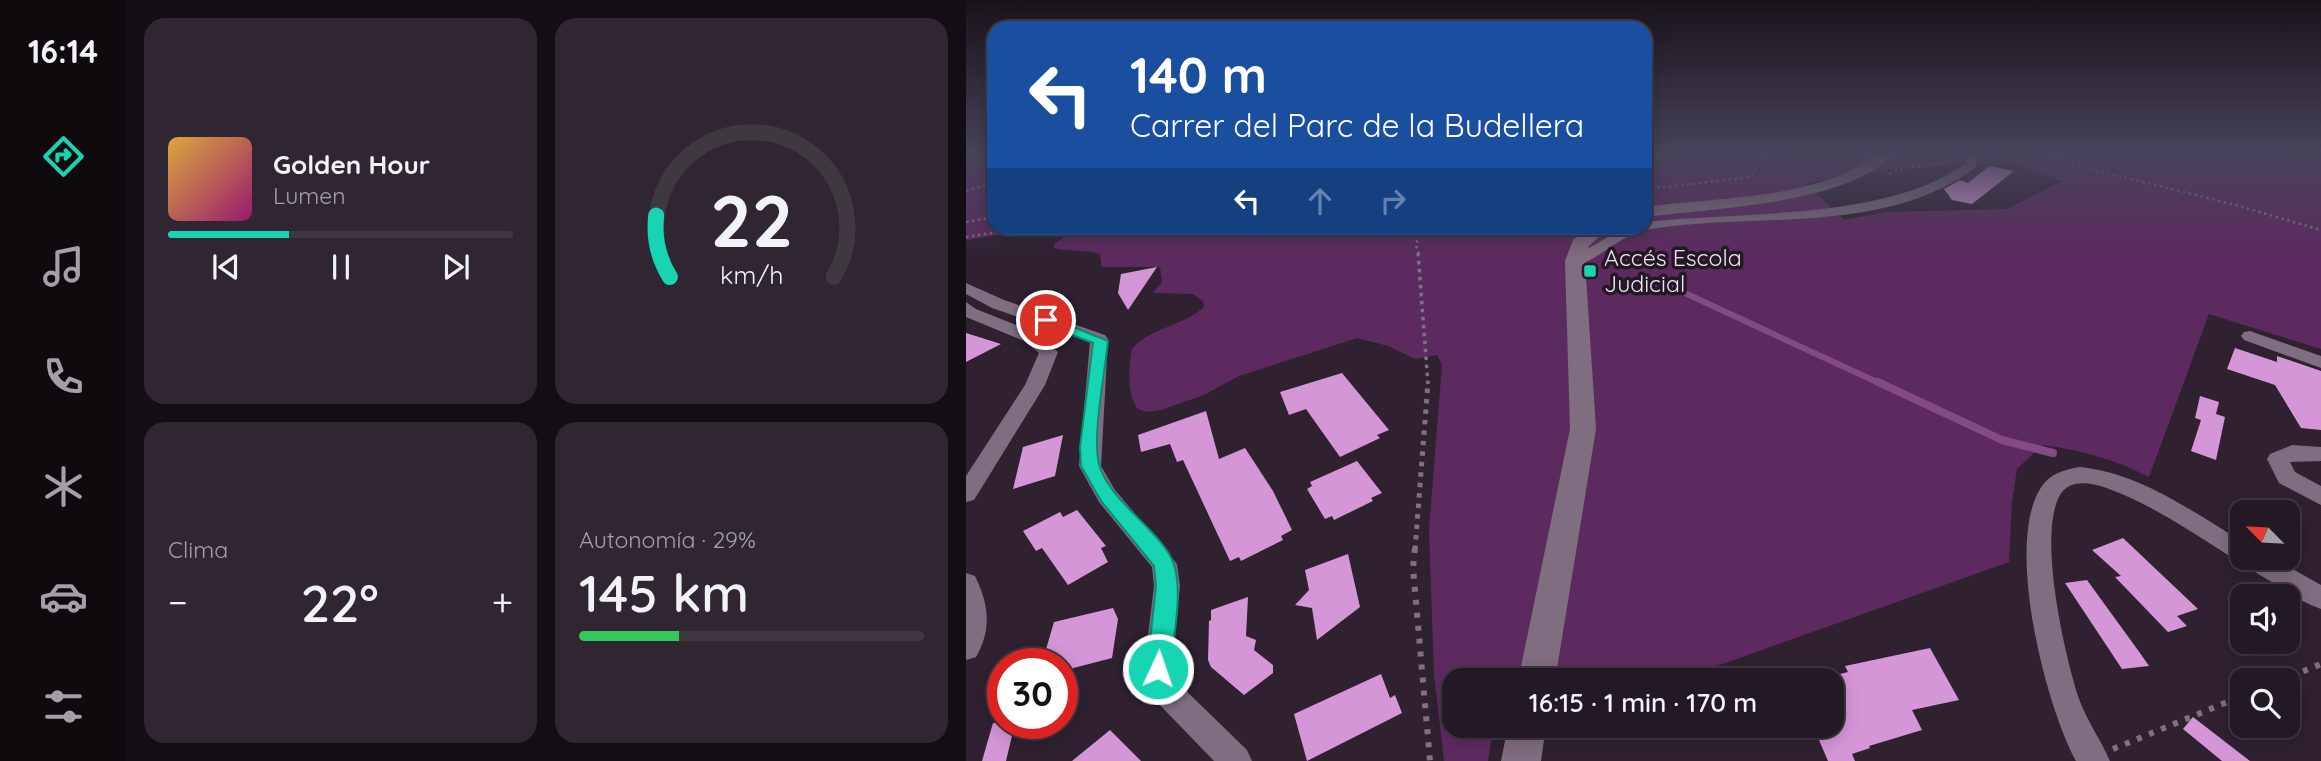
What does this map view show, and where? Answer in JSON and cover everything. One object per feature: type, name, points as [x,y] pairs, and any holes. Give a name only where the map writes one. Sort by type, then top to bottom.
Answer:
[{"type":"street","points":[[1652,211],[1817,188]]},
{"type":"street","points":[[1652,225],[1883,203],[1932,188]]},
{"type":"street","points":[[1538,668],[1583,429],[1575,261],[1580,244],[1591,235]]},
{"type":"street","points":[[1575,261],[1590,257],[1617,235]]},
{"type":"street","points":[[966,494],[1035,385],[1049,352],[1030,337],[970,313],[969,298],[1101,341],[1088,447],[1090,466],[1107,496],[1164,564],[1167,586],[1158,669],[1165,690],[1236,761]]},
{"type":"street","points":[[2250,336],[2321,362]]},
{"type":"street","points":[[2321,454],[2292,452],[2285,453],[2278,459],[2287,477],[2321,497]]},
{"type":"street","points":[[2093,759],[2060,688],[2046,615],[2041,551],[2045,506],[2050,493],[2057,484],[2070,477],[2106,478],[2230,546]]},
{"type":"street","points":[[2272,570],[2321,598]]},
{"type":"street","points":[[966,584],[976,622],[976,630],[966,648]]},
{"type":"street","points":[[1521,761],[1525,738]]},
{"type":"path","points":[[2165,188],[2321,230]]},
{"type":"path","points":[[966,222],[987,218]]},
{"type":"path","points":[[966,237],[987,234]]},
{"type":"path","points":[[1418,235],[1416,246],[1421,260],[1427,388],[1413,568],[1430,761]]},
{"type":"path","points":[[2300,673],[2321,664]]},
{"type":"path","points":[[2093,759],[2230,701]]},
{"type":"shaded area","points":[[966,188],[987,188],[987,235],[998,235],[966,240]]},
{"type":"shaded area","points":[[1652,188],[1810,188],[1844,220],[1887,212],[2007,209],[2050,188],[2321,188],[2321,349],[2209,314],[2149,477],[2097,456],[2042,445],[2017,469],[2012,502],[2009,562],[1711,668],[1442,668],[1442,738],[1492,738],[1488,761],[1444,761],[1434,675],[1429,530],[1442,365],[1437,355],[1415,359],[1388,346],[1357,338],[1239,376],[1204,395],[1161,410],[1146,412],[1138,409],[1134,403],[1130,388],[1132,349],[1148,336],[1196,313],[1204,307],[1203,301],[1193,294],[1153,293],[1162,282],[1160,267],[1102,267],[1100,254],[1054,248],[1054,244],[1068,235],[1652,235]]},
{"type":"building","points":[[1993,188],[1972,204],[1952,200],[1944,189]]},
{"type":"building","points":[[1157,267],[1128,310],[1118,293],[1121,274]]},
{"type":"building","points":[[966,333],[1001,344],[966,362]]},
{"type":"building","points":[[2235,348],[2277,362],[2277,356],[2321,371],[2321,430],[2301,428],[2275,385],[2227,369]]},
{"type":"building","points":[[1342,373],[1389,430],[1377,435],[1380,438],[1340,457],[1306,409],[1289,415],[1280,392]]},
{"type":"building","points":[[2200,396],[2219,402],[2216,414],[2225,417],[2216,460],[2191,451],[2201,420],[2195,418]]},
{"type":"building","points":[[1206,411],[1219,459],[1245,448],[1273,491],[1292,530],[1281,536],[1283,540],[1241,561],[1239,557],[1230,561],[1183,460],[1177,462],[1170,444],[1141,452],[1138,435]]},
{"type":"building","points":[[1063,435],[1055,476],[1013,489],[1023,447]]},
{"type":"building","points":[[1357,461],[1382,493],[1371,498],[1373,501],[1334,520],[1332,516],[1325,519],[1307,489],[1312,486],[1310,482]]},
{"type":"building","points":[[1077,510],[1106,546],[1101,548],[1108,562],[1068,585],[1042,548],[1036,551],[1023,531],[1060,512],[1063,517]]},
{"type":"building","points":[[2123,538],[2198,609],[2177,616],[2187,626],[2168,632],[2115,577],[2121,576],[2092,550]]},
{"type":"building","points":[[1348,554],[1360,607],[1317,640],[1312,608],[1295,605],[1309,590],[1305,570]]},
{"type":"building","points":[[2087,580],[2149,666],[2122,669],[2065,583]]},
{"type":"building","points":[[1248,597],[1246,636],[1256,640],[1254,650],[1273,665],[1273,673],[1244,695],[1211,667],[1208,660],[1209,621],[1211,610]]},
{"type":"building","points":[[1113,608],[1118,619],[1112,658],[1078,667],[1078,648],[1046,648],[1054,622]]},
{"type":"building","points":[[1930,648],[1959,700],[1912,710],[1922,730],[1869,746],[1870,748],[1852,754],[1855,761],[1828,761],[1818,738],[1844,738],[1844,673],[1848,672],[1845,666]]},
{"type":"building","points":[[1381,674],[1390,698],[1395,695],[1402,713],[1307,761],[1294,714]]},
{"type":"building","points":[[2193,717],[2250,761],[2222,761],[2183,729]]},
{"type":"building","points":[[1110,730],[1141,761],[1072,761]]},
{"type":"building","points":[[988,739],[1011,739],[1006,761],[982,761]]},
{"type":"waterway","points":[[1672,287],[1881,384]]},
{"type":"waterway","points":[[1878,382],[2002,440],[2053,453]]},
{"type":"place","name":"Accés Escola Judicial","points":[[1590,271]]},
{"type":"route","points":[[1046,320],[1097,337],[1101,341],[1088,447],[1090,466],[1107,496],[1154,548],[1164,564],[1167,586],[1160,630],[1158,669]]}]
